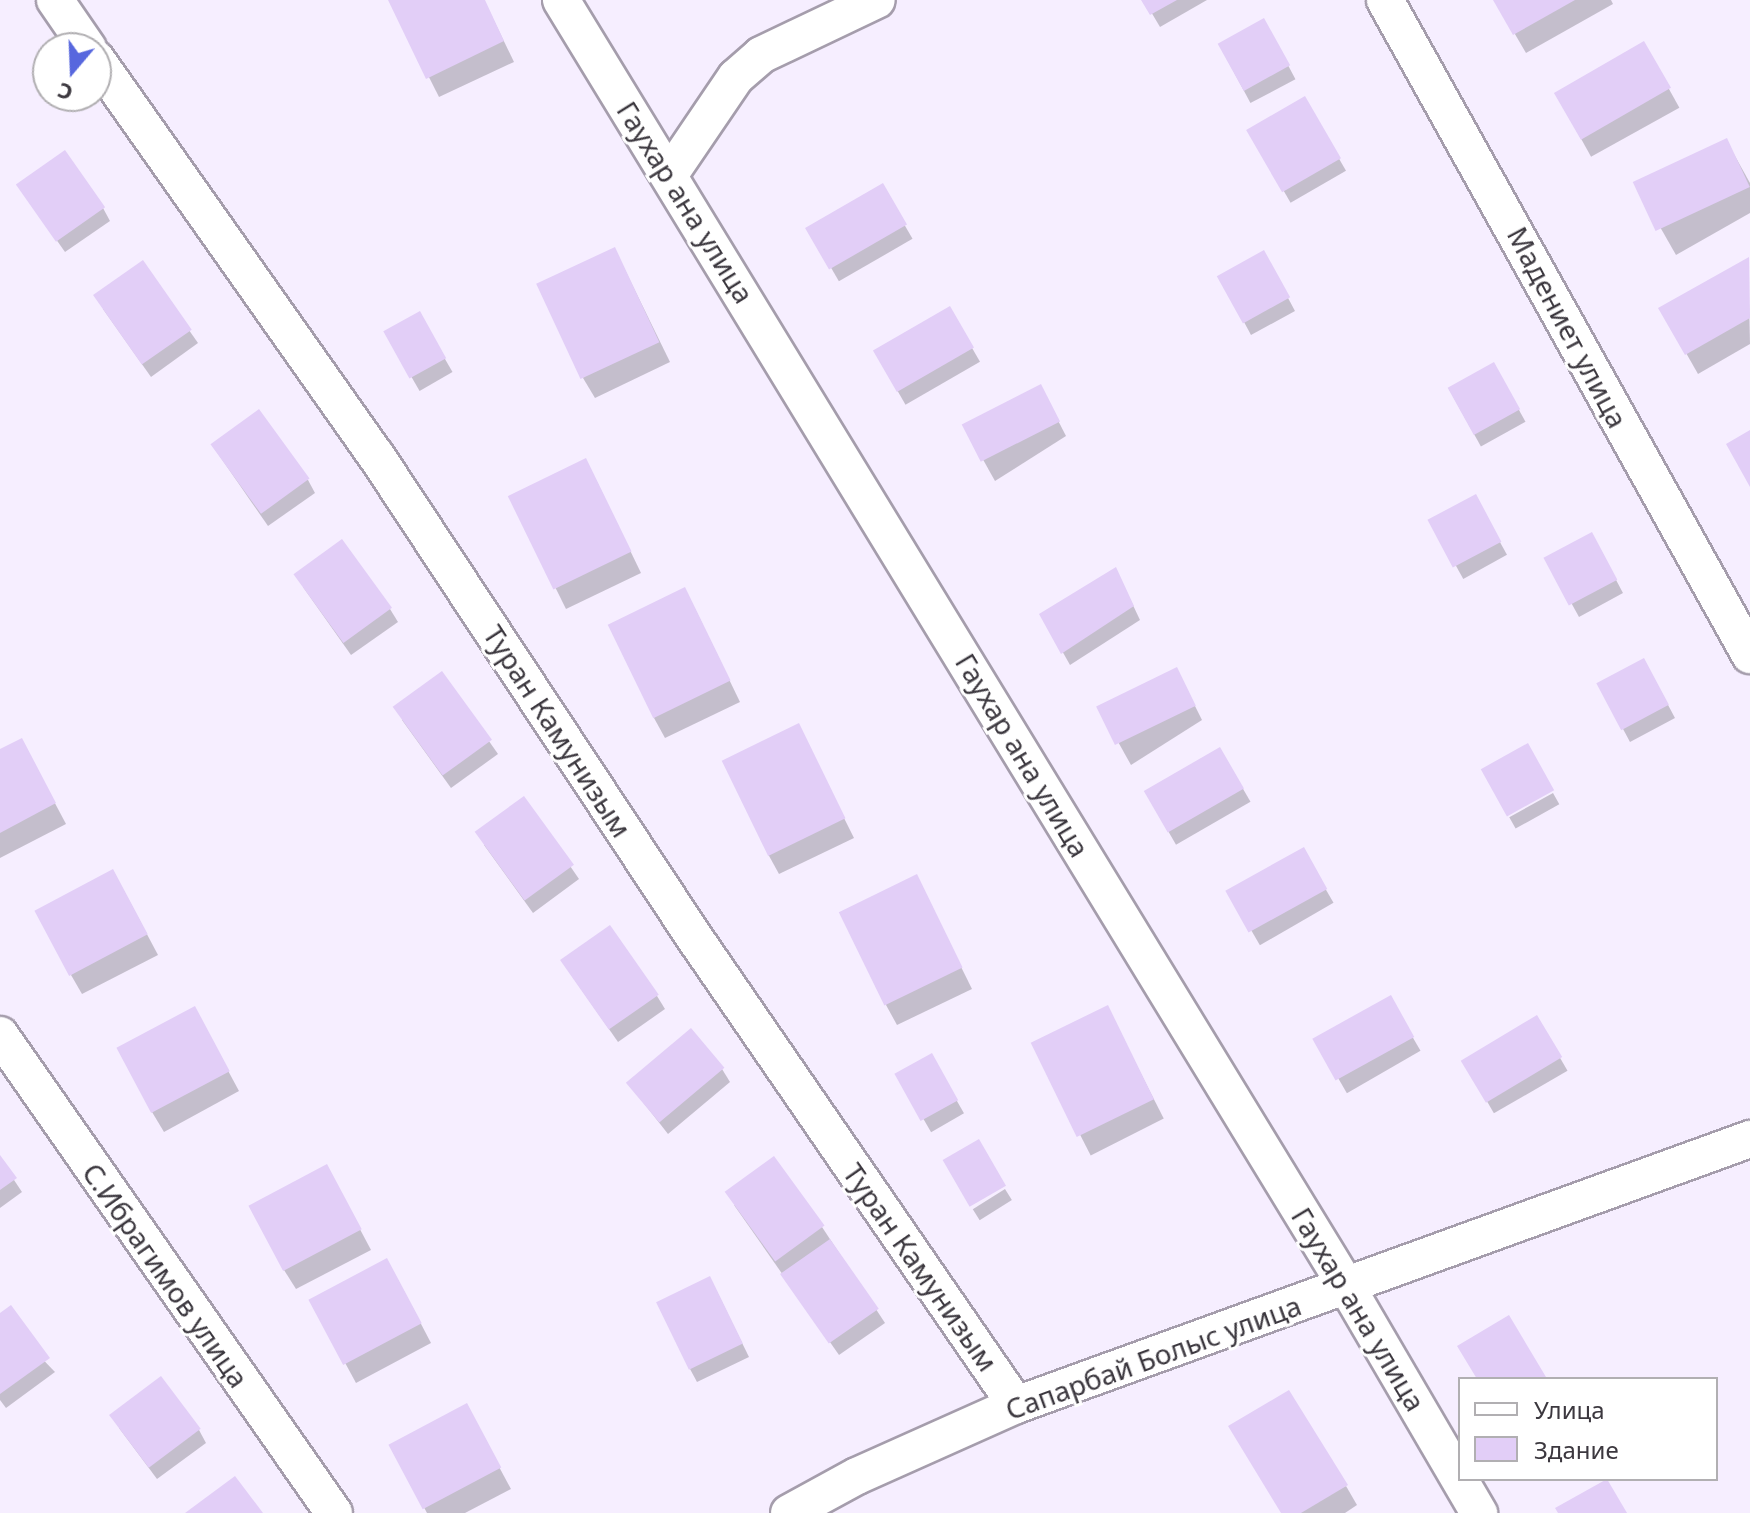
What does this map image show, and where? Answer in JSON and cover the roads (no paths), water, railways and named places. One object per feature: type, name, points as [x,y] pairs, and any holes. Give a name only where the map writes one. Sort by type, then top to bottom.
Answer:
[{"type":"street","points":[[55,0],[77,32]]},
{"type":"street","name":"Гаухар ана улица","points":[[561,0],[1347,1287],[1458,1477]]},
{"type":"street","points":[[670,174],[736,77],[753,62],[877,0]]},
{"type":"street","name":"Мадениет улица","points":[[1385,0],[1750,655]]},
{"type":"street","name":"Туран Камунизым","points":[[112,82],[377,457],[694,937],[1016,1405]]},
{"type":"street","name":"С.Ибрагимов улица","points":[[0,1035],[334,1513]]},
{"type":"street","name":"Сапарбай Болыс улица","points":[[789,1513],[857,1476],[1016,1405],[1750,1139]]},
{"type":"street","name":"Гаухар ана улица","points":[[1460,1481],[1479,1513]]}]
